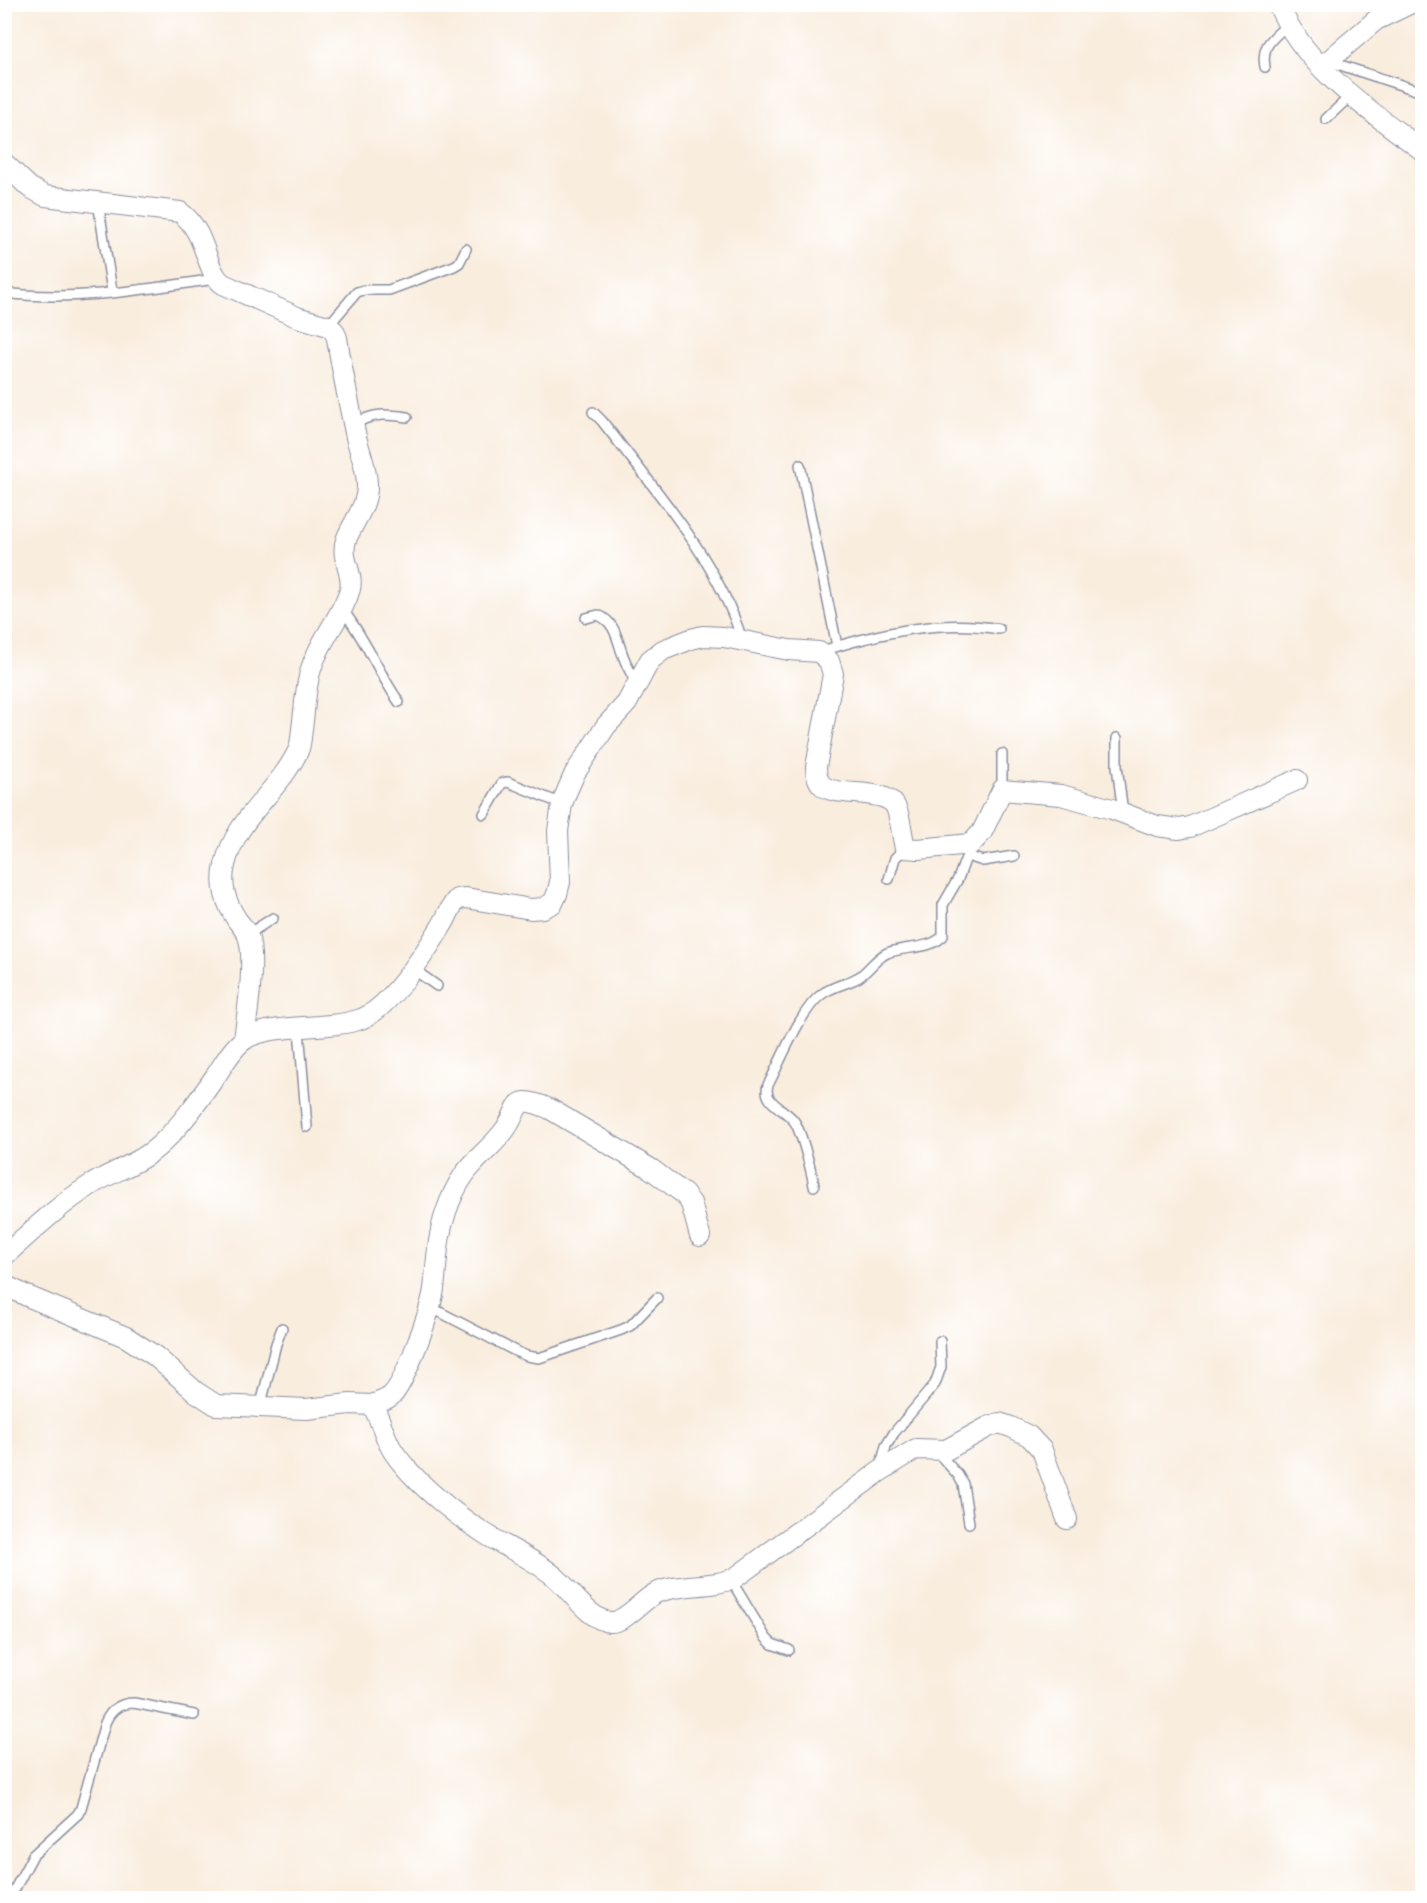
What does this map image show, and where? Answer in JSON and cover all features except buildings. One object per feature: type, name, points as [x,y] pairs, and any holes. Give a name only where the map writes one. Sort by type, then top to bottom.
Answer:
[{"type":"street","points":[[1278,4],[1287,25],[1302,46],[1324,63],[1345,91],[1422,150]]},
{"type":"street","points":[[1324,63],[1376,20],[1409,4]]},
{"type":"street","points":[[4,163],[29,188],[45,196],[180,212],[189,219],[199,233],[215,279],[297,317],[328,326],[337,338],[368,488],[366,498],[344,549],[344,559],[351,583],[342,609],[311,667],[299,750],[274,788],[251,812],[225,863],[224,895],[235,917],[248,935],[250,972],[244,1040]]},
{"type":"street","points":[[4,1256],[48,1216],[90,1185],[142,1160],[163,1142],[210,1084],[235,1047],[244,1040],[256,1034],[341,1024],[361,1019],[383,1004],[427,950],[457,899],[466,898],[531,909],[543,908],[553,903],[560,882],[558,831],[562,804],[575,773],[606,726],[627,702],[650,660],[676,644],[703,636],[724,637],[789,650],[828,649],[833,674],[816,767],[819,781],[822,787],[877,796],[893,802],[898,813],[905,848],[969,850],[982,832],[1002,790],[1061,795],[1123,813],[1157,826],[1179,829],[1297,780]]},
{"type":"street","points":[[4,1285],[126,1337],[155,1356],[207,1400],[226,1407],[306,1409],[350,1404],[372,1405],[385,1400],[399,1387],[430,1307],[434,1288],[436,1250],[447,1210],[464,1175],[506,1130],[517,1106],[525,1102],[533,1102],[550,1109],[651,1169],[684,1194],[690,1203],[700,1236]]},
{"type":"street","points":[[372,1405],[393,1450],[430,1492],[482,1532],[552,1574],[593,1615],[610,1622],[618,1621],[654,1594],[662,1591],[674,1587],[731,1580],[743,1574],[879,1472],[916,1449],[946,1450],[988,1426],[999,1423],[1011,1426],[1029,1436],[1042,1450],[1067,1519]]},
{"type":"lane","points":[[1265,67],[1264,50],[1287,25]]},
{"type":"lane","points":[[1324,63],[1422,92]]},
{"type":"lane","points":[[1326,119],[1345,101],[1345,91]]},
{"type":"lane","points":[[98,202],[112,291]]},
{"type":"lane","points":[[328,326],[357,292],[389,290],[454,266],[459,263],[466,249]]},
{"type":"lane","points":[[4,293],[39,296],[112,291],[215,279]]},
{"type":"lane","points":[[593,412],[655,489],[702,554],[736,618],[742,640]]},
{"type":"lane","points":[[354,424],[369,416],[407,417]]},
{"type":"lane","points":[[800,465],[828,649],[852,641],[918,629],[975,624],[999,629]]},
{"type":"lane","points":[[342,609],[357,628],[382,676],[399,702]]},
{"type":"lane","points":[[586,618],[598,615],[609,622],[638,684]]},
{"type":"lane","points":[[1117,738],[1117,766],[1123,813]]},
{"type":"lane","points":[[1002,754],[1002,790]]},
{"type":"lane","points":[[484,814],[502,783],[515,784],[562,804]]},
{"type":"lane","points":[[889,879],[895,858],[905,848]]},
{"type":"lane","points":[[814,1186],[795,1122],[769,1098],[767,1090],[802,1018],[812,1003],[822,994],[860,976],[884,954],[932,944],[943,936],[944,905],[958,879],[969,850],[983,861],[1014,856]]},
{"type":"lane","points":[[248,935],[273,918]]},
{"type":"lane","points":[[413,969],[438,986]]},
{"type":"lane","points":[[299,1029],[307,1127]]},
{"type":"lane","points":[[430,1307],[517,1352],[539,1358],[630,1326],[657,1298]]},
{"type":"lane","points":[[260,1408],[282,1328]]},
{"type":"lane","points":[[879,1472],[886,1446],[894,1433],[935,1384],[939,1375],[940,1341]]},
{"type":"lane","points":[[936,1451],[958,1475],[963,1484],[969,1523]]},
{"type":"lane","points":[[731,1580],[766,1638],[772,1644],[789,1650]]},
{"type":"lane","points":[[10,1899],[33,1855],[78,1814],[85,1797],[105,1723],[112,1710],[126,1703],[134,1703],[194,1715]]}]
